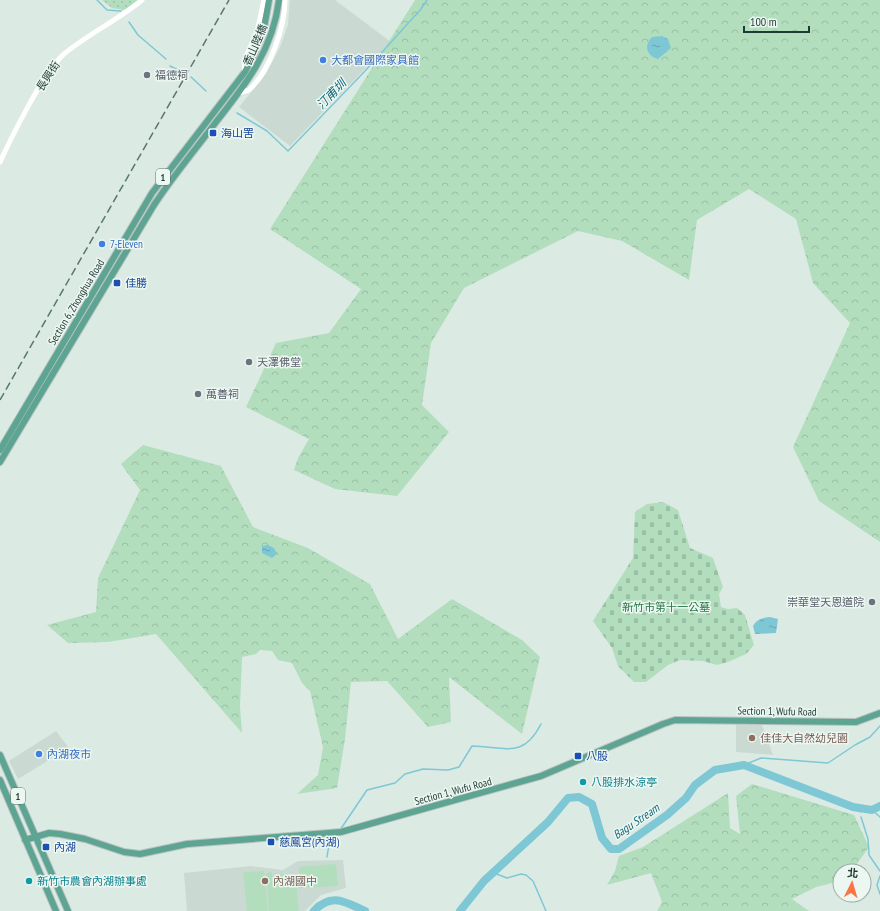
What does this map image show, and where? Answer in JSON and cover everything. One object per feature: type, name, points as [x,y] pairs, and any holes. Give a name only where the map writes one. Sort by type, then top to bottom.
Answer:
[{"type":"main road","name":"香山陸橋","points":[[245,72],[257,48],[264,28],[269,0]]},
{"type":"main road","name":"香山陸橋","points":[[239,93],[252,75],[264,52],[274,28],[279,0]]},
{"type":"main road","name":"Section 6, Zhonghua Road","points":[[0,450],[152,193],[245,72]]},
{"type":"main road","name":"Section 6, Zhonghua Road","points":[[0,462],[154,205],[179,169],[239,93]]},
{"type":"main road","name":"Section 1, Wufu Road","points":[[25,840],[49,833],[60,834],[85,839],[132,854],[187,844],[341,832],[541,776],[675,720],[856,722],[880,713]]},
{"type":"main road","name":"1","points":[[0,755],[68,911]]},
{"type":"main road","name":"1","points":[[0,780],[56,911]]},
{"type":"street","name":"長興街","points":[[0,162],[32,102],[58,59],[126,14],[142,0]]},
{"type":"street","points":[[245,72],[244,61],[257,32],[264,0]]},
{"type":"street","points":[[239,93],[250,90],[264,70],[278,40],[285,0]]},
{"type":"shaded area","name":"大都會國際家具館","points":[[290,0],[335,0],[391,42],[290,146],[239,107],[266,74],[280,47],[288,25]]},
{"type":"shaded area","name":"佳佳大自然幼兒園","points":[[736,724],[762,725],[773,755],[736,752]]},
{"type":"shaded area","name":"內湖夜市","points":[[56,731],[69,748],[18,779],[9,761]]},
{"type":"shaded area","name":"內湖國中","points":[[343,860],[346,888],[321,895],[305,911],[187,911],[184,873],[251,866],[283,870],[298,861]]},
{"type":"green space","points":[[102,0],[138,0],[125,10],[112,8]]},
{"type":"green space","points":[[415,0],[880,0],[880,542],[819,501],[793,447],[850,323],[813,283],[796,219],[749,189],[697,220],[689,280],[622,241],[578,231],[464,288],[431,343],[422,405],[449,432],[397,496],[335,489],[294,470],[298,458],[309,439],[246,407],[276,343],[329,333],[361,289],[270,229]]},
{"type":"green space","points":[[143,445],[221,466],[253,527],[308,548],[370,584],[398,639],[452,599],[522,640],[540,657],[522,734],[449,677],[451,722],[428,727],[387,681],[351,682],[345,739],[337,788],[297,794],[318,775],[323,747],[310,691],[302,683],[292,663],[278,660],[272,651],[260,650],[256,654],[242,657],[240,707],[242,733],[156,634],[108,642],[68,643],[47,625],[96,612],[98,578],[140,490],[121,464]]},
{"type":"green space","name":"新竹市第十一公墓","points":[[663,502],[678,510],[690,548],[713,558],[723,587],[719,594],[721,607],[728,609],[737,608],[745,615],[754,645],[746,654],[728,662],[717,665],[703,661],[680,660],[668,665],[646,682],[634,682],[618,666],[612,648],[593,621],[633,558],[635,512],[647,504]]},
{"type":"green space","points":[[752,784],[854,815],[869,847],[858,863],[832,863],[832,883],[816,887],[792,899],[809,911],[657,911],[662,902],[651,873],[607,885],[615,871],[619,856],[643,847],[728,793],[730,828],[740,834],[736,796]]},
{"type":"green space","points":[[336,864],[338,886],[300,888],[299,867]]},
{"type":"green space","points":[[264,871],[268,911],[247,911],[243,872]]},
{"type":"green space","points":[[272,872],[272,878],[281,874],[287,874],[296,880],[299,911],[269,911],[266,873]]},
{"type":"water","points":[[662,36],[668,39],[671,48],[658,59],[654,58],[649,53],[647,47],[649,40],[652,37]]},
{"type":"water","points":[[268,545],[274,548],[277,554],[272,558],[262,553],[262,546]]},
{"type":"water","points":[[770,617],[778,619],[776,633],[755,634],[753,626],[756,622],[760,619]]},
{"type":"water","points":[[329,897],[337,901],[321,907],[316,911],[309,911],[316,903]]},
{"type":"waterway","name":"汀甫圳","points":[[97,0],[107,10],[121,11]]},
{"type":"waterway","name":"汀甫圳","points":[[237,113],[267,131],[288,151],[365,71],[421,9],[427,0]]},
{"type":"waterway","name":"汀甫圳","points":[[129,22],[138,35],[166,59]]},
{"type":"waterway","name":"汀甫圳","points":[[170,66],[180,71]]},
{"type":"waterway","name":"汀甫圳","points":[[191,77],[206,91]]},
{"type":"waterway","points":[[340,830],[367,790],[395,783],[405,774],[423,769],[448,770],[459,767],[472,746],[504,749],[520,747],[534,735],[541,724]]},
{"type":"waterway","points":[[744,765],[761,758],[828,763],[870,737],[880,726]]},
{"type":"waterway","name":"Bagu Stream","points":[[460,911],[484,881],[548,822],[568,798],[579,797],[592,804],[602,838],[611,849],[619,849],[667,815],[686,798],[695,785],[715,770],[744,765],[853,807],[872,810],[880,806]]},
{"type":"waterway","name":"Bagu Stream","points":[[859,808],[860,812]]},
{"type":"waterway","points":[[872,810],[880,817]]},
{"type":"waterway","points":[[861,817],[868,839],[869,855],[880,871]]},
{"type":"waterway","points":[[327,857],[329,844],[335,837]]},
{"type":"waterway","points":[[494,873],[507,878],[521,874],[526,875],[533,881],[546,911]]},
{"type":"waterway","points":[[880,876],[877,885],[880,894]]},
{"type":"waterway","name":"Bagu Stream","points":[[314,911],[321,905],[333,900],[345,902],[365,911]]},
{"type":"railway","points":[[0,400],[229,0]]},
{"type":"place","name":"大都會國際家具館","points":[[323,60]]},
{"type":"place","name":"福德祠","points":[[147,75]]},
{"type":"place","name":"海山罟","points":[[213,133]]},
{"type":"place","name":"7-Eleven","points":[[102,244]]},
{"type":"place","name":"佳勝","points":[[117,283]]},
{"type":"place","name":"天澤佛堂","points":[[249,362]]},
{"type":"place","name":"萬善祠","points":[[198,394]]},
{"type":"place","name":"崇華堂天恩道院","points":[[872,602]]},
{"type":"place","name":"佳佳大自然幼兒園","points":[[752,738]]},
{"type":"place","name":"內湖夜市","points":[[39,754]]},
{"type":"place","name":"八股","points":[[578,756]]},
{"type":"place","name":"八股排水涼亭","points":[[583,782]]},
{"type":"place","name":"慈鳳宮(內湖)","points":[[271,842]]},
{"type":"place","name":"內湖","points":[[46,847]]},
{"type":"place","name":"新竹市農會內湖辦事處","points":[[29,881]]},
{"type":"place","name":"內湖國中","points":[[265,881]]}]
